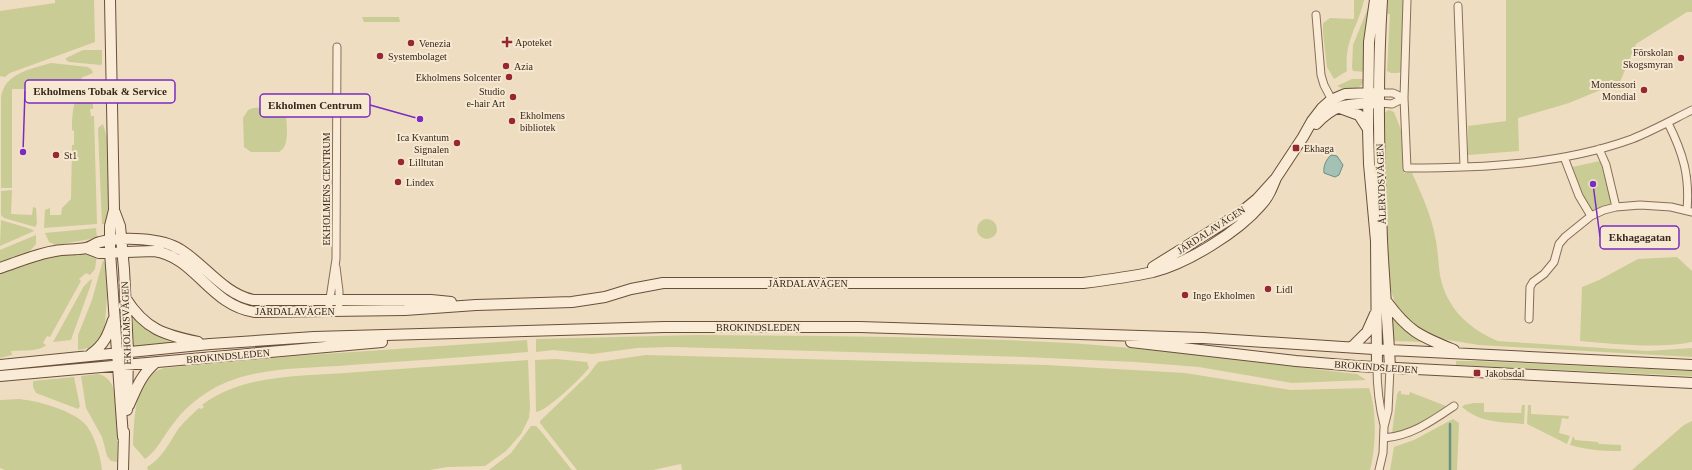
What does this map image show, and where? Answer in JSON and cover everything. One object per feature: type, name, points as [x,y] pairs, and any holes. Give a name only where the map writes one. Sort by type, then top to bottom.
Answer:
[{"type":"main road","name":"EKHOLMSVÄGEN","points":[[110,0],[114,210],[110,226],[110,252],[117,352],[123,366],[127,411],[123,437]]},
{"type":"main road","name":"ÅLERYDSVÄGEN","points":[[1375,0],[1369,42],[1368,129],[1369,164],[1376,241],[1378,367]]},
{"type":"main road","name":"ÅLERYDSVÄGEN","points":[[1382,0],[1380,98],[1382,242],[1390,368]]},
{"type":"main road","name":"JÄRDALAVÄGEN","points":[[0,268],[44,253],[69,248],[86,248],[100,253],[154,251],[168,254],[184,264],[224,300],[242,310],[255,312],[431,309],[476,305],[572,302],[605,297],[631,288],[663,283],[1083,283],[1109,280],[1141,273],[1172,256],[1240,212],[1257,199],[1276,178],[1303,137],[1334,104],[1346,105],[1369,98],[1380,98]]},
{"type":"main road","points":[[1334,104],[1359,115],[1368,129]]},
{"type":"main road","name":"EKHOLMSVÄGEN","points":[[114,210],[120,226],[128,351],[123,366],[123,470]]},
{"type":"main road","name":"JÄRDALAVÄGEN","points":[[86,248],[99,242],[121,240],[158,241],[175,246],[233,292],[246,298],[268,300],[431,300],[476,305]]},
{"type":"main road","points":[[125,298],[140,318],[156,330],[181,338],[210,344]]},
{"type":"main road","points":[[1387,302],[1412,331],[1424,338],[1461,353]]},
{"type":"main road","points":[[1352,347],[1367,332],[1377,310]]},
{"type":"main road","points":[[89,355],[100,347],[106,339],[115,316]]},
{"type":"main road","name":"BROKINDSLEDEN","points":[[0,365],[128,351],[314,337],[664,327],[860,327],[1203,338],[1389,350],[1692,365]]},
{"type":"main road","name":"BROKINDSLEDEN","points":[[0,376],[123,366],[456,334]]},
{"type":"main road","name":"BROKINDSLEDEN","points":[[1061,334],[1296,361],[1390,368],[1692,383]]},
{"type":"main road","points":[[127,411],[139,380],[146,370],[155,363]]},
{"type":"street","points":[[1407,0],[1404,98],[1407,168],[1516,164],[1564,157],[1599,149],[1632,139],[1668,123],[1692,110]]},
{"type":"street","points":[[1458,6],[1464,166]]},
{"type":"street","points":[[1316,15],[1321,75],[1324,85],[1334,104]]},
{"type":"street","name":"EKHOLMENS CENTRUM","points":[[334,311],[336,259],[337,47]]},
{"type":"street","points":[[1380,98],[1393,93],[1404,98]]},
{"type":"street","points":[[1380,98],[1392,104],[1404,98]]},
{"type":"street","points":[[1529,319],[1530,287],[1533,282],[1544,274],[1554,262],[1559,244],[1565,237],[1591,216],[1604,210],[1616,207],[1640,204],[1671,207],[1689,211],[1689,191],[1686,169],[1680,146],[1668,123]]},
{"type":"street","points":[[1599,149],[1606,165],[1616,207]]},
{"type":"street","points":[[1564,157],[1579,196],[1591,216]]},
{"type":"street","points":[[1378,367],[1377,384],[1384,427],[1384,438],[1379,470]]},
{"type":"street","points":[[1384,427],[1388,411],[1390,368]]},
{"type":"street","points":[[1384,438],[1405,434],[1422,427],[1454,406]]},
{"type":"green space","points":[[55,0],[94,0],[95,42],[10,73],[5,77],[0,76],[0,11],[55,3]]},
{"type":"green space","points":[[1354,0],[1364,0],[1349,42],[1347,71],[1334,79],[1327,67],[1323,23],[1330,18],[1354,19]]},
{"type":"green space","points":[[1369,0],[1372,0],[1366,72],[1353,71],[1353,45],[1368,8]]},
{"type":"green space","points":[[1387,0],[1403,0],[1401,71],[1399,73],[1391,73],[1387,71],[1390,14],[1387,14]]},
{"type":"green space","points":[[1506,0],[1692,0],[1692,12],[1687,12],[1636,44],[1620,82],[1569,103],[1518,118],[1519,151],[1468,155],[1468,126],[1506,121]]},
{"type":"green space","points":[[362,17],[399,17],[400,22],[364,22]]},
{"type":"green space","points":[[83,50],[102,50],[102,64],[69,62],[66,60],[66,58]]},
{"type":"green space","points":[[51,63],[88,67],[93,73],[83,77],[67,94],[60,95],[60,89],[12,89],[12,188],[1,188],[1,98],[3,90],[7,83],[20,73]]},
{"type":"green space","points":[[1352,79],[1365,79],[1360,86],[1353,89],[1345,89],[1337,86]]},
{"type":"green space","points":[[90,82],[93,82],[93,109],[90,109],[91,116],[94,116],[97,224],[44,228],[45,210],[50,208],[50,215],[61,215],[62,208],[71,199],[72,145],[74,145],[74,131],[72,130],[73,110],[80,91]]},
{"type":"green space","points":[[268,107],[282,109],[284,111],[287,126],[287,137],[284,147],[279,152],[251,152],[244,147],[243,118],[248,110],[253,108]]},
{"type":"green space","points":[[1389,110],[1394,112],[1401,130],[1404,173],[1412,173],[1431,220],[1436,241],[1443,287],[1453,307],[1468,324],[1498,341],[1647,351],[1692,348],[1692,357],[1479,345],[1442,339],[1418,329],[1400,313],[1389,284],[1386,251],[1383,117],[1385,112]]},
{"type":"green space","points":[[103,124],[108,141],[109,209],[106,224],[102,224],[98,130]]},
{"type":"green space","points":[[1600,161],[1613,204],[1593,211],[1582,193],[1572,167]]},
{"type":"green space","points":[[12,190],[11,214],[32,215],[33,207],[36,208],[37,224],[35,227],[4,218],[1,215],[1,191]]},
{"type":"green space","points":[[987,219],[994,222],[997,229],[994,236],[987,239],[980,236],[977,229],[980,222]]},
{"type":"green space","points":[[1,220],[31,229],[34,231],[0,246]]},
{"type":"green space","points":[[96,228],[97,238],[56,245],[49,242],[45,233]]},
{"type":"green space","points":[[36,235],[36,244],[30,251],[0,262],[0,250]]},
{"type":"green space","points":[[84,253],[97,255],[95,269],[90,275],[86,273],[79,279],[81,281],[50,337],[47,336],[43,343],[46,345],[34,350],[11,351],[12,355],[0,358],[0,273],[62,255]]},
{"type":"green space","points":[[1677,257],[1692,271],[1692,342],[1650,346],[1580,341],[1582,287],[1599,280],[1638,259]]},
{"type":"green space","points":[[103,260],[106,266],[108,278],[104,330],[101,338],[94,346],[78,350],[78,335],[92,300]]},
{"type":"green space","points":[[91,279],[90,287],[71,340],[53,342],[84,286]]},
{"type":"green space","points":[[130,314],[147,331],[172,343],[133,347]]},
{"type":"green space","points":[[1391,314],[1407,332],[1423,342],[1392,341]]},
{"type":"green space","points":[[696,335],[917,337],[1088,344],[1165,351],[1357,374],[1366,380],[1292,383],[1199,367],[1135,362],[1024,357],[672,347],[637,348],[592,354],[553,350],[536,352],[536,339]]},
{"type":"green space","points":[[527,340],[528,352],[297,368],[243,377],[226,382],[200,397],[190,405],[177,419],[153,452],[145,459],[133,445],[136,408],[141,389],[150,375],[164,368],[294,356]]},
{"type":"green space","points":[[646,355],[1047,365],[1185,373],[1291,390],[1369,388],[1372,397],[1375,429],[1374,451],[1370,470],[682,470],[681,464],[653,470],[577,470],[540,423],[540,421],[588,375],[598,362]]},
{"type":"green space","points":[[556,359],[587,362],[589,368],[572,386],[548,406],[536,412],[535,360]]},
{"type":"green space","points":[[528,360],[529,418],[521,434],[506,451],[485,466],[447,467],[430,470],[148,470],[147,467],[161,455],[186,420],[199,408],[201,409],[204,407],[202,405],[219,394],[257,381],[297,376]]},
{"type":"green space","points":[[1456,361],[1692,371],[1692,376],[1456,365]]},
{"type":"green space","points":[[98,374],[108,379],[115,392],[118,422],[117,462],[111,461],[107,456],[102,437],[86,408],[81,376]]},
{"type":"green space","points":[[74,377],[80,406],[78,409],[36,393],[33,387],[33,381]]},
{"type":"green space","points":[[1401,391],[1401,394],[1409,395],[1410,392],[1446,406],[1418,425],[1395,434],[1392,433],[1397,394]]},
{"type":"green space","points":[[19,399],[52,406],[77,417],[83,422],[90,431],[96,444],[102,470],[5,470],[0,468],[0,400]]},
{"type":"green space","points":[[1484,403],[1484,412],[1521,413],[1522,405],[1525,405],[1524,424],[1484,419],[1462,407],[1464,405]]},
{"type":"green space","points":[[1528,405],[1531,405],[1531,414],[1569,416],[1568,419],[1562,418],[1559,433],[1570,436],[1567,444],[1527,424]]},
{"type":"green space","points":[[1453,419],[1459,423],[1457,470],[1390,470],[1394,447],[1414,440]]},
{"type":"green space","points":[[1692,421],[1692,470],[1632,470],[1684,425]]},
{"type":"green space","points":[[531,426],[536,426],[539,429],[572,470],[489,470],[511,453]]},
{"type":"green space","points":[[1573,436],[1575,440],[1598,442],[1599,444],[1621,445],[1621,451],[1595,450],[1570,445]]},
{"type":"shaded area","points":[[1331,155],[1337,156],[1343,165],[1339,175],[1335,177],[1324,173],[1325,163]]},
{"type":"waterway","points":[[1450,424],[1450,470]]},
{"type":"place","name":"Apoteket","points":[[507,42]]},
{"type":"place","name":"Venezia","points":[[411,43]]},
{"type":"place","name":"Systembolaget","points":[[380,56]]},
{"type":"place","name":"Förskolan Skogsmyran","points":[[1681,58]]},
{"type":"place","name":"Azia","points":[[506,66]]},
{"type":"place","name":"Ekholmens Solcenter","points":[[509,77]]},
{"type":"place","name":"Montessori Mondial","points":[[1644,90]]},
{"type":"place","name":"Studio e-hair Art","points":[[513,97]]},
{"type":"place","name":"Ekholmen Centrum","points":[[420,119]]},
{"type":"place","name":"Ekholmens bibliotek","points":[[512,121]]},
{"type":"place","name":"Ica Kvantum Signalen","points":[[457,143]]},
{"type":"place","name":"Ekhaga","points":[[1296,148]]},
{"type":"place","name":"Ekholmens Tobak & Service","points":[[23,152]]},
{"type":"place","name":"St1","points":[[56,155]]},
{"type":"place","name":"Lilltutan","points":[[401,162]]},
{"type":"place","name":"Lindex","points":[[398,182]]},
{"type":"place","name":"Ekhagagatan","points":[[1593,184]]},
{"type":"place","name":"Lidl","points":[[1268,289]]},
{"type":"place","name":"Ingo Ekholmen","points":[[1185,295]]},
{"type":"place","name":"Jakobsdal","points":[[1477,373]]}]
